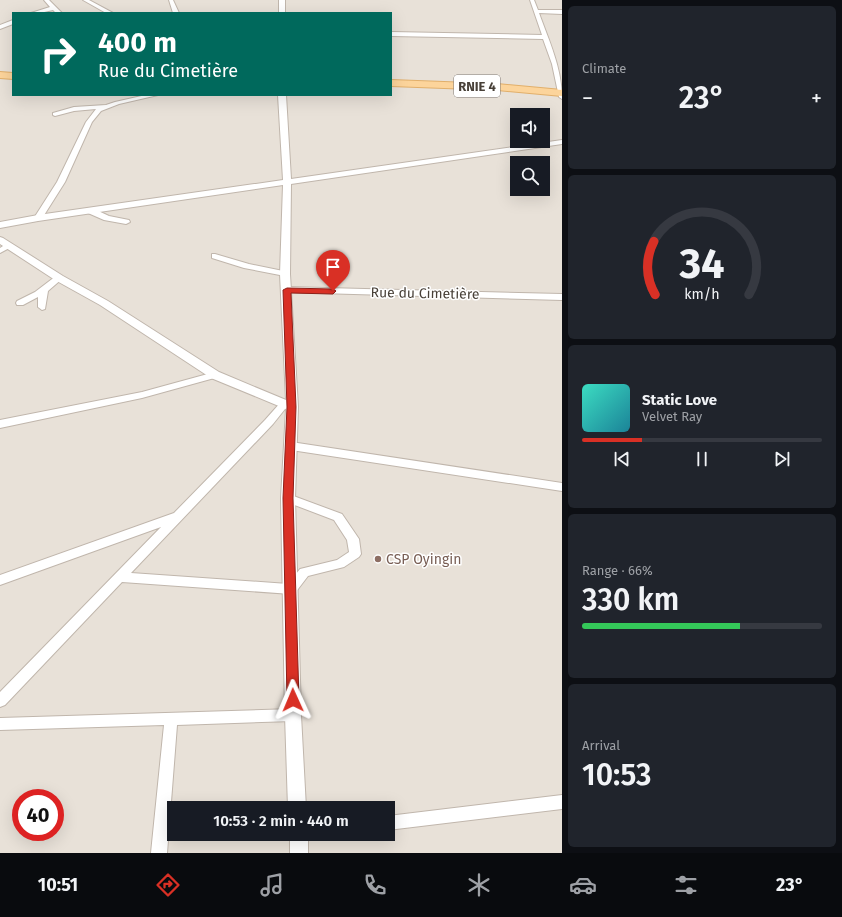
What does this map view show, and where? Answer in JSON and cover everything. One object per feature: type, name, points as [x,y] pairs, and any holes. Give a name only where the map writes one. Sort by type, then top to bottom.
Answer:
[{"type":"main road","points":[[0,75],[12,76]]},
{"type":"main road","name":"RNIE 4","points":[[392,83],[497,87],[561,94]]},
{"type":"street","points":[[46,0],[58,12]]},
{"type":"street","points":[[85,0],[108,12]]},
{"type":"street","points":[[171,0],[176,12]]},
{"type":"street","points":[[282,0],[282,12]]},
{"type":"street","points":[[532,0],[544,37],[555,64],[561,94]]},
{"type":"street","points":[[38,12],[54,8]]},
{"type":"street","points":[[536,11],[562,12]]},
{"type":"street","points":[[0,27],[12,22]]},
{"type":"street","points":[[392,34],[544,37]]},
{"type":"street","points":[[55,114],[74,109],[105,107],[151,96]]},
{"type":"street","points":[[282,96],[287,182],[285,274],[287,290],[288,405],[291,446],[288,498],[293,715],[297,801]]},
{"type":"street","points":[[38,218],[61,182],[89,122],[99,110],[105,107]]},
{"type":"street","points":[[0,225],[91,210],[562,142]]},
{"type":"street","points":[[91,210],[107,218],[126,222]]},
{"type":"street","points":[[3,246],[104,303],[215,375],[288,405]]},
{"type":"street","points":[[215,256],[247,266],[285,274]]},
{"type":"street","points":[[20,303],[35,296],[59,278]]},
{"type":"street","points":[[42,307],[44,289]]},
{"type":"street","name":"Rue du Cimetière","points":[[287,290],[562,297]]},
{"type":"street","points":[[0,424],[142,395],[215,375]]},
{"type":"street","points":[[0,701],[118,577],[269,422],[288,405]]},
{"type":"street","points":[[291,446],[562,487]]},
{"type":"street","points":[[288,498],[338,517],[353,539],[355,554],[340,564],[304,572],[291,589]]},
{"type":"street","points":[[0,580],[178,516]]},
{"type":"street","points":[[118,577],[291,589]]},
{"type":"street","points":[[0,724],[171,720],[293,715]]},
{"type":"street","points":[[159,853],[171,720]]},
{"type":"street","points":[[395,822],[562,802]]},
{"type":"street","points":[[299,841],[299,853]]},
{"type":"shaded area","points":[[0,0],[562,0],[562,853],[0,853]]},
{"type":"place","name":"CSP Oyingin","points":[[378,559]]},
{"type":"route","points":[[293,700],[288,498],[292,407],[287,290],[333,291]]}]
